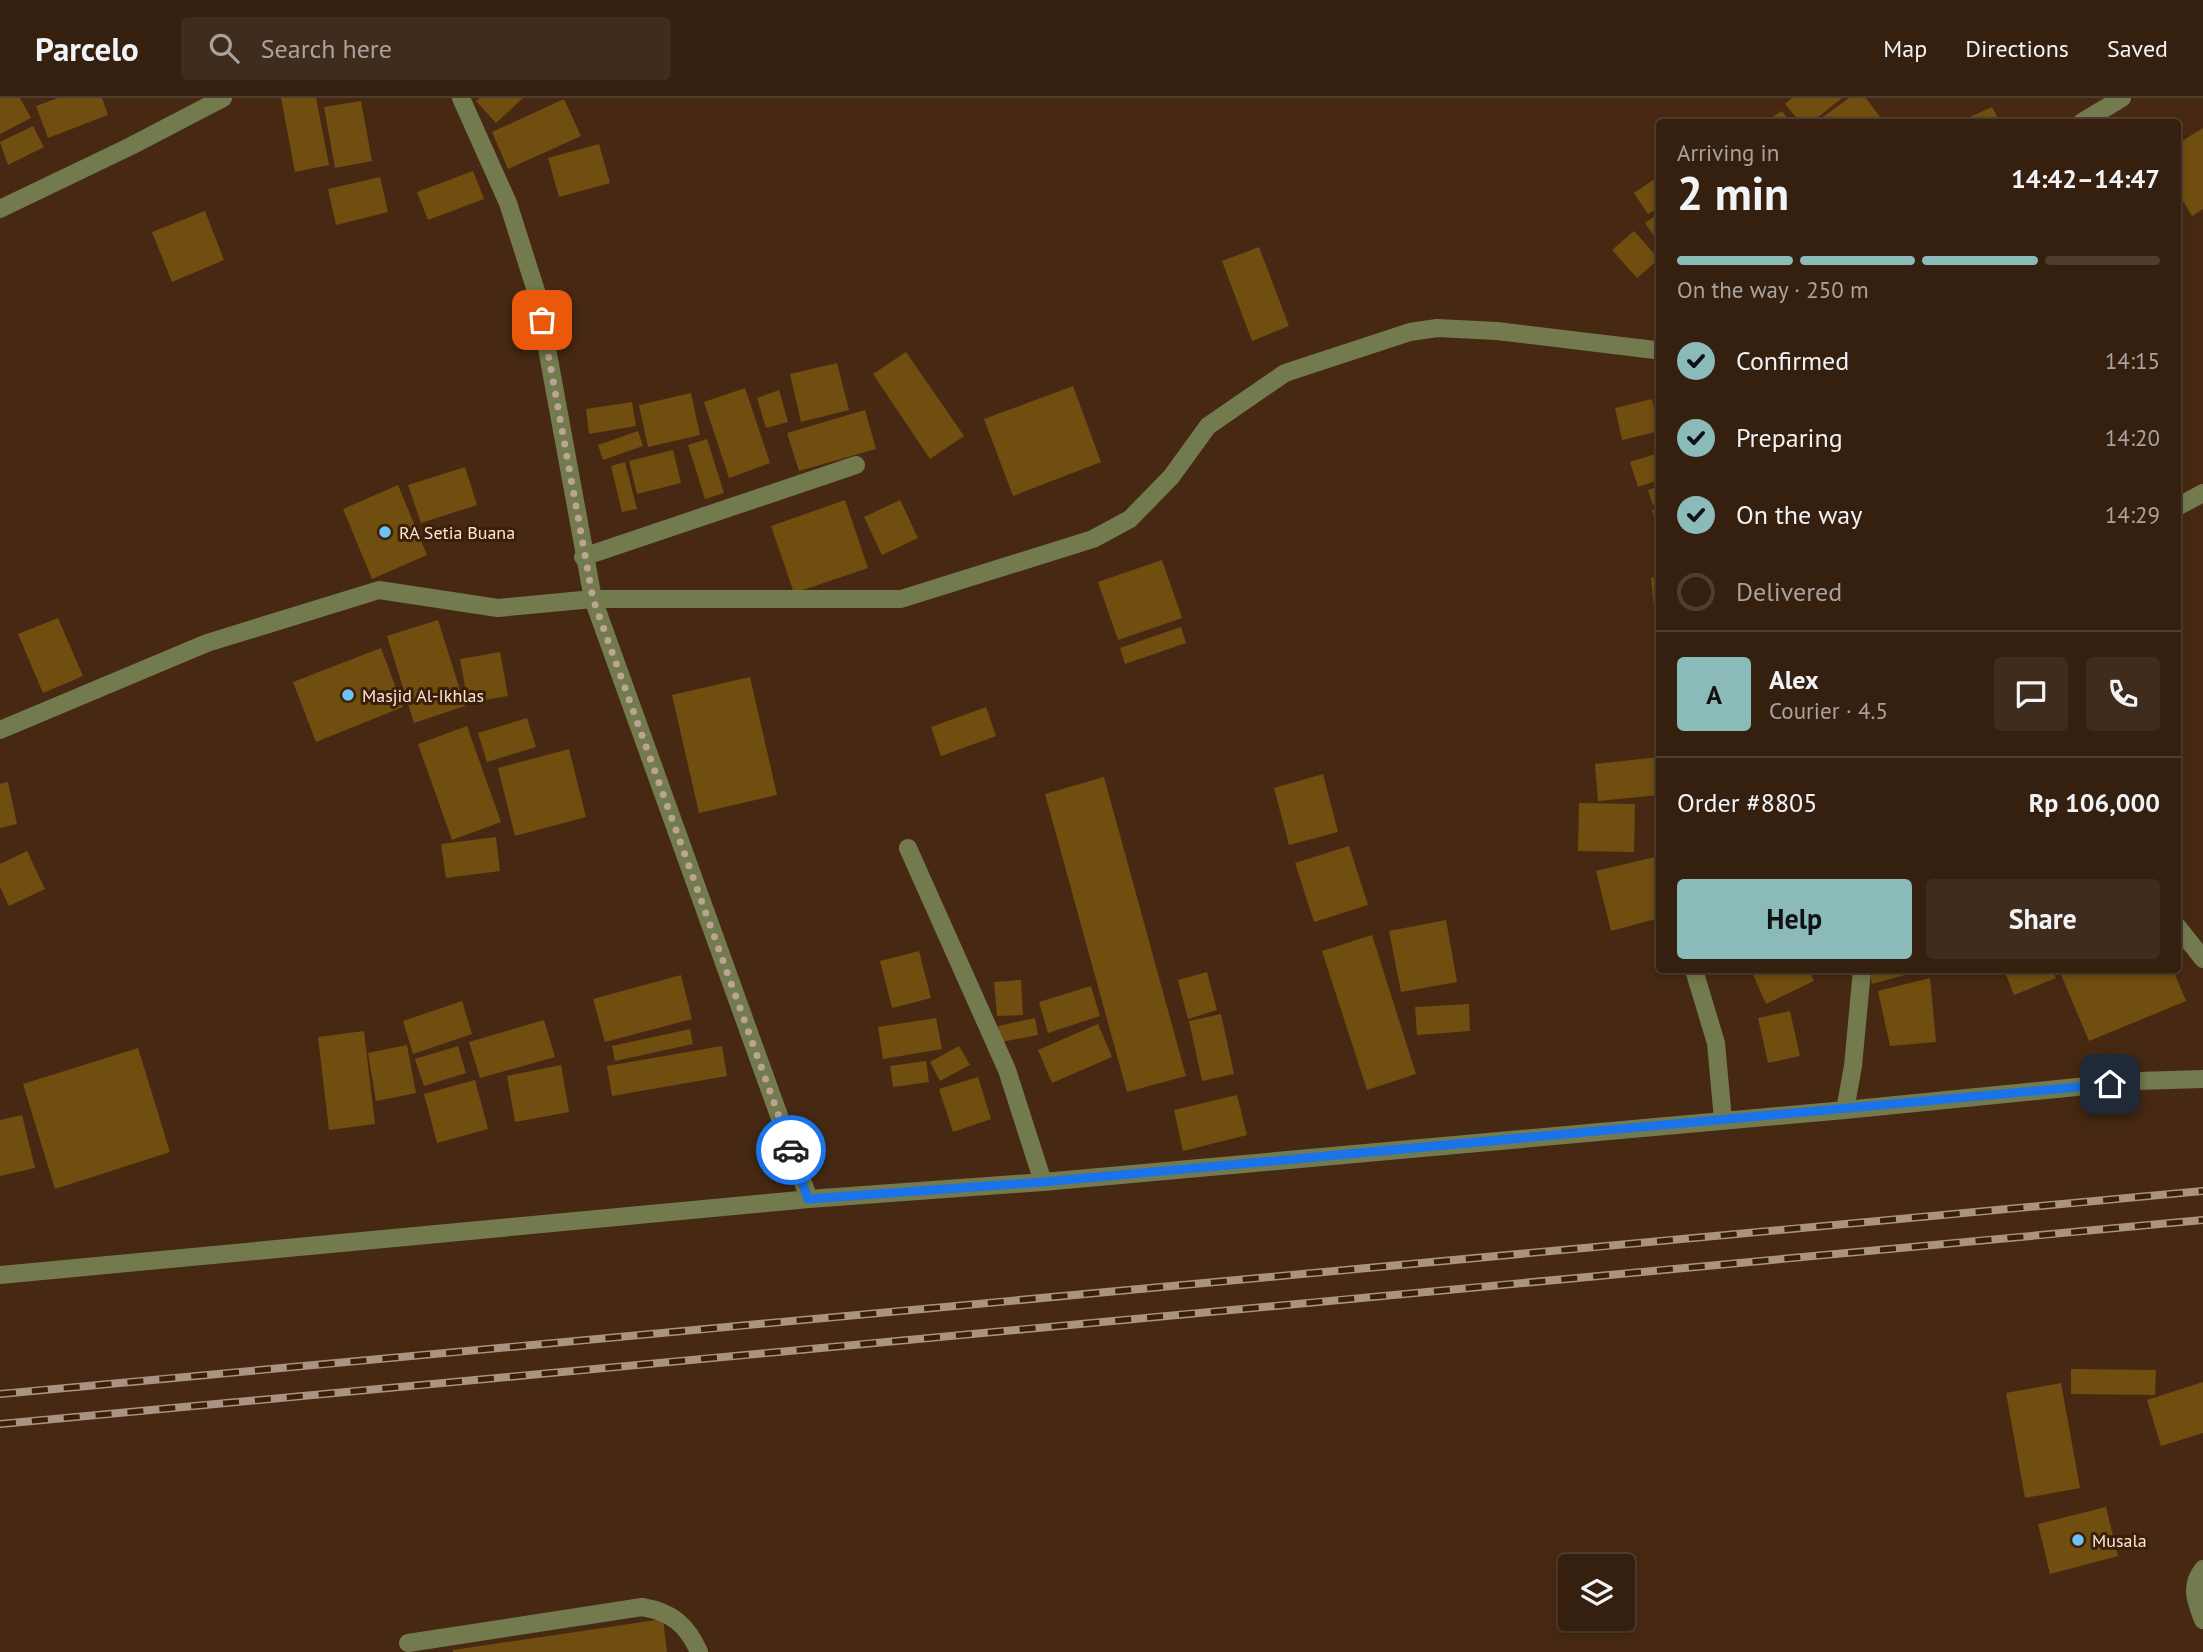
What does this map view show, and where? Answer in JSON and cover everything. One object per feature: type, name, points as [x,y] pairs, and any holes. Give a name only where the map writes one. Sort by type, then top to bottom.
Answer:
[{"type":"street","points":[[461,98],[508,203],[537,294],[583,557],[593,599],[808,1199]]},
{"type":"street","points":[[2087,119],[2118,99]]},
{"type":"street","points":[[0,209],[212,101]]},
{"type":"street","points":[[0,730],[207,643],[379,590],[498,608],[593,599],[901,599],[1093,539],[1130,519],[1171,477],[1209,426],[1250,394],[1285,373],[1410,332],[1437,328],[1497,331],[1656,353]]},
{"type":"street","points":[[583,557],[856,465]]},
{"type":"street","points":[[2181,506],[2203,493]]},
{"type":"street","points":[[908,848],[1007,1070],[1043,1182]]},
{"type":"street","points":[[2181,931],[2203,959]]},
{"type":"street","points":[[1695,973],[1716,1043],[1723,1120]]},
{"type":"street","points":[[1845,1110],[1853,1066],[1862,973]]},
{"type":"street","points":[[0,1275],[808,1199],[1043,1182],[2137,1081],[2203,1079]]},
{"type":"street","points":[[2203,1569],[2197,1577],[2193,1593],[2203,1620]]},
{"type":"street","points":[[408,1643],[642,1607],[661,1610],[677,1620],[690,1632],[699,1652]]},
{"type":"building","points":[[0,98],[20,98],[31,118],[0,134]]},
{"type":"building","points":[[58,98],[102,98],[108,115],[48,138],[36,106]]},
{"type":"building","points":[[281,98],[316,98],[329,165],[295,172]]},
{"type":"building","points":[[480,98],[523,98],[496,123],[476,101]]},
{"type":"building","points":[[1792,98],[1842,98],[1816,119],[1798,119],[1785,104]]},
{"type":"building","points":[[1849,98],[1866,98],[1880,117],[1877,119],[1820,119]]},
{"type":"building","points":[[564,99],[581,136],[508,169],[492,132]]},
{"type":"building","points":[[361,101],[372,161],[335,168],[324,107]]},
{"type":"building","points":[[1992,107],[1998,119],[1966,119]]},
{"type":"building","points":[[1782,111],[1788,119],[1770,119]]},
{"type":"building","points":[[33,126],[44,147],[8,165],[0,142]]},
{"type":"building","points":[[2203,128],[2203,209],[2192,216],[2181,198],[2181,142]]},
{"type":"building","points":[[599,144],[610,183],[559,197],[548,158]]},
{"type":"building","points":[[473,171],[484,199],[428,220],[417,192]]},
{"type":"building","points":[[380,177],[388,212],[336,225],[328,189]]},
{"type":"building","points":[[1656,178],[1656,209],[1648,214],[1634,193]]},
{"type":"building","points":[[205,211],[224,260],[172,282],[152,232]]},
{"type":"building","points":[[1656,215],[1656,239],[1645,223]]},
{"type":"building","points":[[1634,231],[1656,256],[1656,262],[1637,278],[1612,250]]},
{"type":"building","points":[[1259,247],[1289,326],[1252,341],[1222,261]]},
{"type":"building","points":[[906,352],[964,436],[930,459],[873,374]]},
{"type":"building","points":[[837,363],[849,410],[801,422],[790,374]]},
{"type":"building","points":[[1073,386],[1101,462],[1013,496],[984,419]]},
{"type":"building","points":[[745,388],[770,463],[729,478],[704,402]]},
{"type":"building","points":[[779,390],[788,422],[766,428],[757,398]]},
{"type":"building","points":[[691,393],[700,435],[648,447],[639,405]]},
{"type":"building","points":[[1652,399],[1656,432],[1622,440],[1615,408]]},
{"type":"building","points":[[632,402],[636,426],[589,434],[586,409]]},
{"type":"building","points":[[865,410],[876,449],[799,471],[787,433]]},
{"type":"building","points":[[638,431],[643,446],[603,460],[598,445]]},
{"type":"building","points":[[707,439],[724,493],[705,499],[688,445]]},
{"type":"building","points":[[673,450],[681,483],[637,494],[629,461]]},
{"type":"building","points":[[1656,454],[1656,481],[1638,487],[1630,462]]},
{"type":"building","points":[[625,462],[637,509],[622,512],[611,466]]},
{"type":"building","points":[[465,467],[477,505],[421,523],[408,485]]},
{"type":"building","name":"RA Setia Buana","points":[[398,485],[427,555],[372,579],[343,509]]},
{"type":"building","points":[[1656,487],[1656,504],[1653,505],[1648,490]]},
{"type":"building","points":[[845,500],[868,568],[794,593],[771,526]]},
{"type":"building","points":[[900,500],[918,538],[882,555],[864,517]]},
{"type":"building","points":[[1162,560],[1182,618],[1118,640],[1098,582]]},
{"type":"building","points":[[1656,577],[1656,627],[1651,578]]},
{"type":"building","points":[[58,618],[83,676],[43,693],[18,634]]},
{"type":"building","points":[[438,620],[465,706],[414,723],[387,636]]},
{"type":"building","points":[[1181,627],[1186,643],[1125,664],[1120,648]]},
{"type":"building","name":"Masjid Al-Ikhlas","points":[[381,648],[403,707],[316,742],[293,682]]},
{"type":"building","points":[[500,652],[508,696],[468,703],[460,659]]},
{"type":"building","points":[[750,677],[777,795],[699,813],[672,695]]},
{"type":"building","points":[[986,707],[996,736],[941,756],[931,727]]},
{"type":"building","points":[[527,718],[536,747],[487,762],[478,733]]},
{"type":"building","points":[[467,726],[501,822],[452,840],[418,744]]},
{"type":"building","points":[[569,749],[586,817],[515,836],[498,768]]},
{"type":"building","points":[[1656,757],[1656,795],[1598,801],[1595,764]]},
{"type":"building","points":[[1323,774],[1338,832],[1289,845],[1274,788]]},
{"type":"building","points":[[1104,777],[1186,1076],[1127,1092],[1045,794]]},
{"type":"building","points":[[8,782],[17,824],[0,828],[0,784]]},
{"type":"building","points":[[1579,803],[1635,804],[1634,852],[1578,851]]},
{"type":"building","points":[[496,837],[500,871],[446,878],[441,844]]},
{"type":"building","points":[[1349,846],[1368,905],[1314,922],[1295,863]]},
{"type":"building","points":[[27,851],[45,889],[9,906],[0,887],[0,864]]},
{"type":"building","points":[[1656,857],[1656,919],[1611,931],[1596,871]]},
{"type":"building","points":[[1446,920],[1457,982],[1401,992],[1389,931]]},
{"type":"building","points":[[1372,935],[1416,1074],[1367,1090],[1322,951]]},
{"type":"building","points":[[919,951],[931,998],[892,1008],[880,961]]},
{"type":"building","points":[[1207,972],[1217,1010],[1188,1019],[1178,980]]},
{"type":"building","points":[[1752,973],[1810,973],[1814,981],[1766,1004]]},
{"type":"building","points":[[1869,973],[1912,973],[1872,984]]},
{"type":"building","points":[[2005,973],[2054,973],[2056,978],[2014,995]]},
{"type":"building","points":[[2060,973],[2174,973],[2186,1001],[2089,1041]]},
{"type":"building","points":[[681,975],[692,1019],[605,1042],[593,999]]},
{"type":"building","points":[[1930,978],[1936,1042],[1890,1046],[1878,991]]},
{"type":"building","points":[[1021,980],[1023,1015],[997,1016],[994,982]]},
{"type":"building","points":[[1091,986],[1100,1016],[1048,1033],[1039,1002]]},
{"type":"building","points":[[462,1001],[472,1034],[413,1054],[403,1021]]},
{"type":"building","points":[[1469,1004],[1470,1031],[1417,1035],[1415,1007]]},
{"type":"building","points":[[1790,1011],[1800,1056],[1768,1063],[1758,1018]]},
{"type":"building","points":[[1221,1014],[1234,1074],[1202,1081],[1189,1021]]},
{"type":"building","points":[[936,1018],[942,1049],[883,1059],[878,1027]]},
{"type":"building","points":[[1035,1018],[1038,1035],[1001,1042],[998,1026]]},
{"type":"building","points":[[544,1020],[555,1057],[480,1078],[469,1042]]},
{"type":"building","points":[[1098,1024],[1112,1057],[1052,1083],[1038,1050]]},
{"type":"building","points":[[690,1029],[693,1044],[615,1061],[612,1046]]},
{"type":"building","points":[[364,1031],[375,1124],[329,1130],[318,1037]]},
{"type":"building","points":[[407,1045],[416,1093],[376,1101],[368,1053]]},
{"type":"building","points":[[458,1046],[466,1073],[424,1086],[415,1059]]},
{"type":"building","points":[[722,1046],[727,1076],[612,1096],[607,1066]]},
{"type":"building","points":[[959,1046],[970,1065],[940,1081],[930,1062]]},
{"type":"building","points":[[138,1048],[170,1152],[55,1189],[23,1084]]},
{"type":"building","points":[[926,1061],[929,1082],[893,1087],[890,1066]]},
{"type":"building","points":[[561,1065],[569,1112],[515,1122],[507,1076]]},
{"type":"building","points":[[978,1077],[991,1119],[953,1132],[939,1089]]},
{"type":"building","points":[[475,1080],[488,1129],[437,1143],[424,1094]]},
{"type":"building","points":[[1237,1095],[1247,1135],[1183,1151],[1174,1110]]},
{"type":"building","points":[[22,1115],[35,1168],[0,1176],[0,1120]]},
{"type":"building","points":[[2071,1369],[2156,1370],[2155,1395],[2071,1394]]},
{"type":"building","points":[[2203,1382],[2203,1433],[2161,1446],[2147,1400]]},
{"type":"building","points":[[2061,1383],[2080,1488],[2025,1498],[2006,1393]]},
{"type":"building","name":"Musala","points":[[2106,1507],[2118,1556],[2050,1574],[2038,1524]]},
{"type":"building","points":[[663,1619],[667,1652],[453,1652],[453,1650]]},
{"type":"railway","points":[[0,1394],[2203,1191]]},
{"type":"railway","points":[[0,1424],[2203,1220]]},
{"type":"way so far","points":[[542,320],[583,557],[593,599],[791,1150]]},
{"type":"place","name":"RA Setia Buana","points":[[385,532]]},
{"type":"place","name":"Masjid Al-Ikhlas","points":[[348,695]]},
{"type":"place","name":"Musala","points":[[2078,1540]]},
{"type":"route","points":[[791,1150],[808,1199],[1043,1182],[2110,1084]]}]
